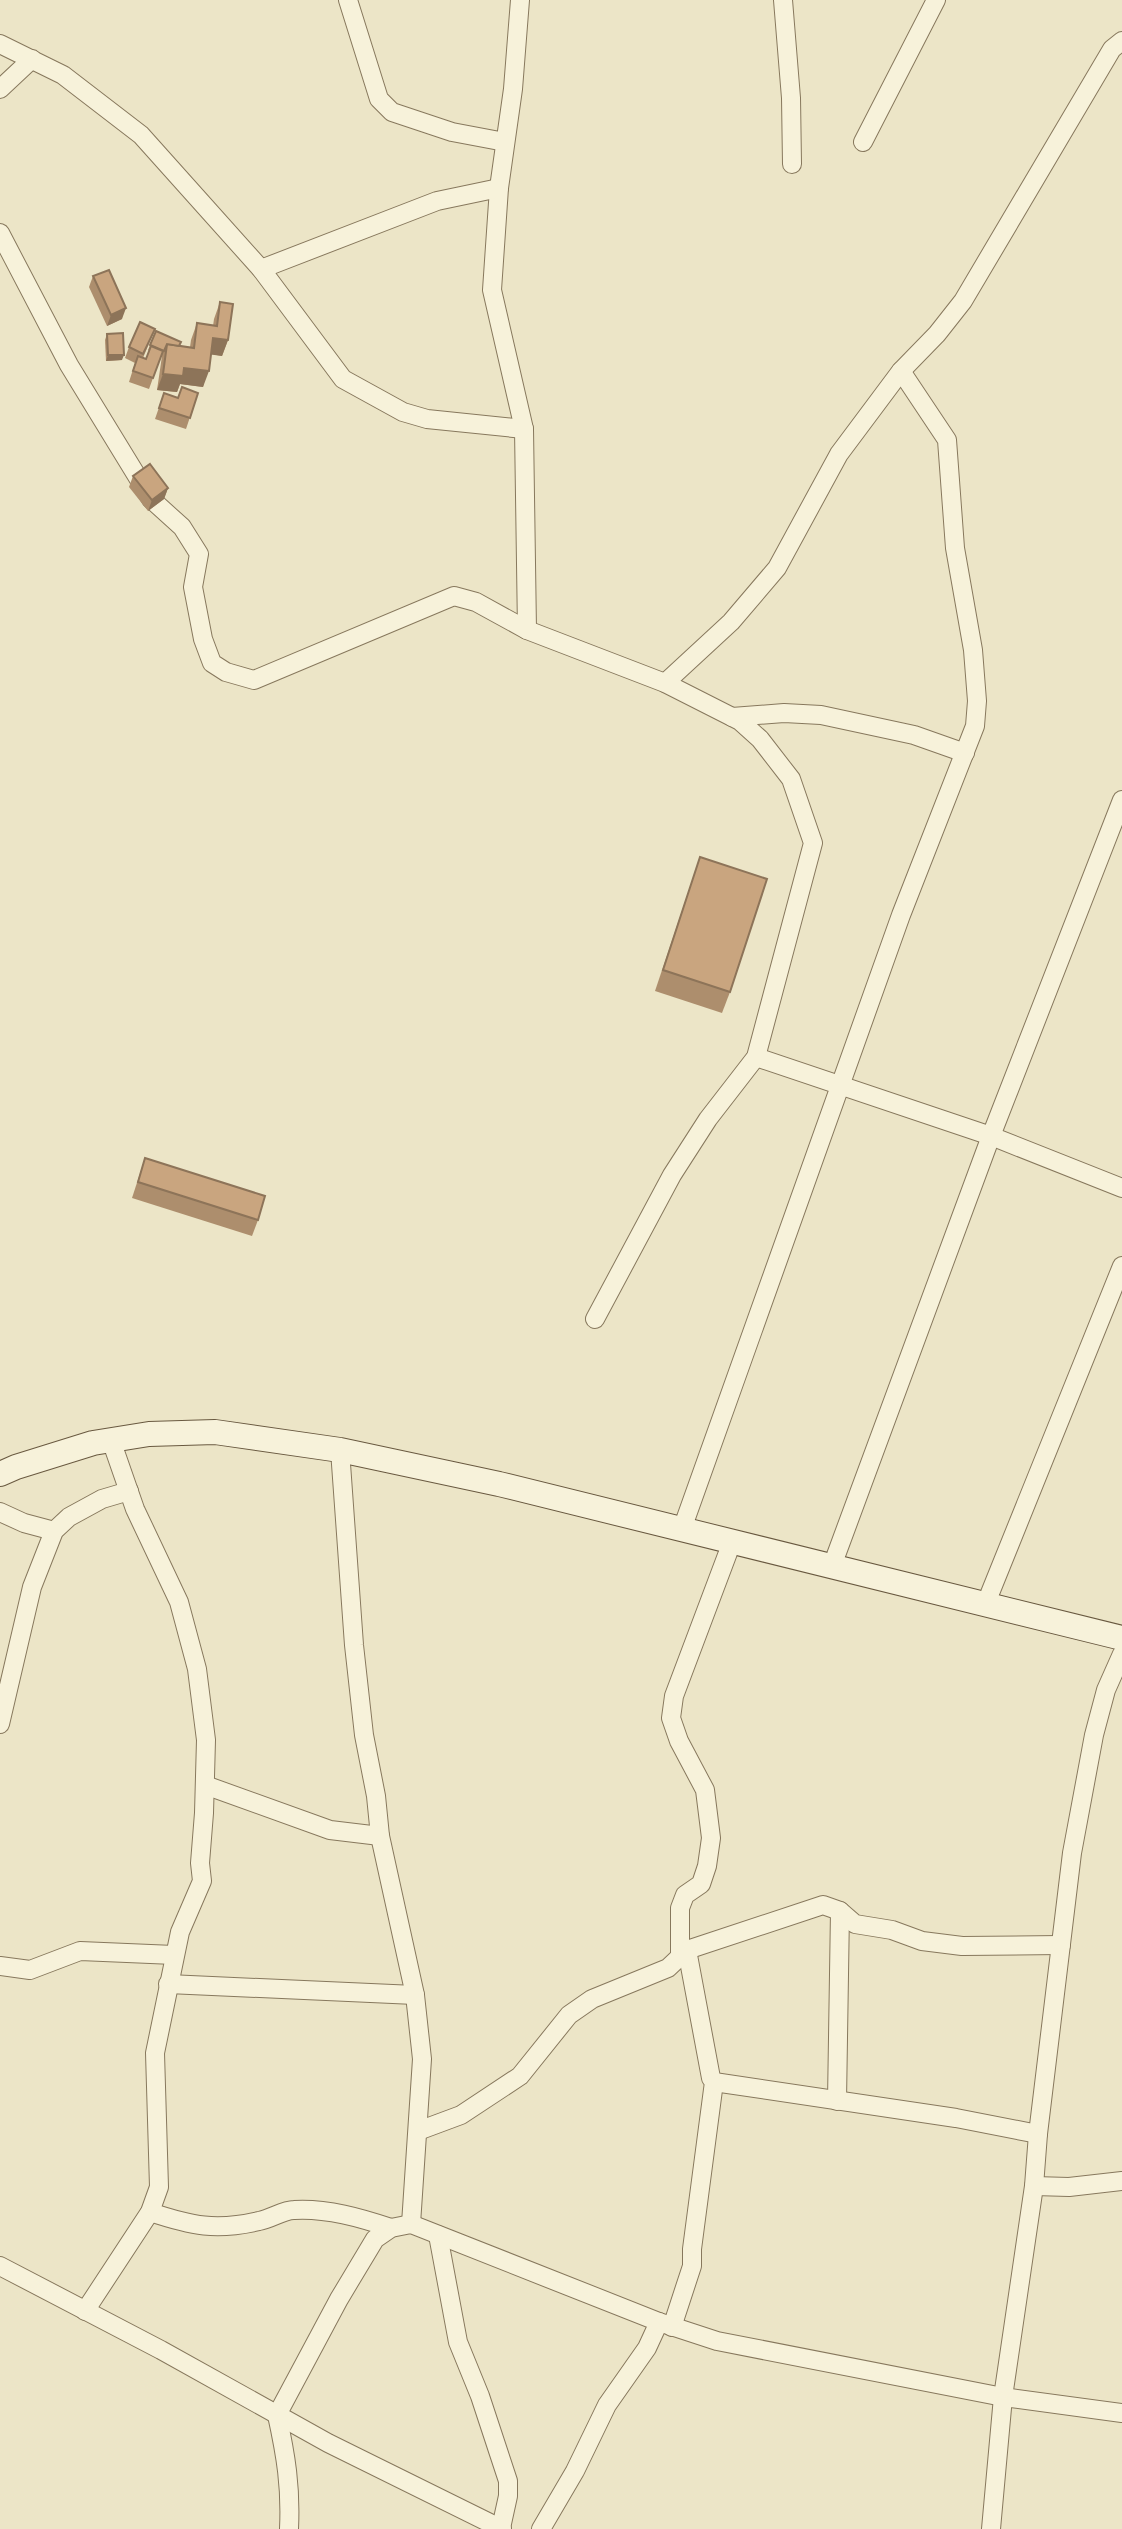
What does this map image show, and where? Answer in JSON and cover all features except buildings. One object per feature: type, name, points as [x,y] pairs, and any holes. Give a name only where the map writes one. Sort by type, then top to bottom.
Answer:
[{"type":"main road","points":[[0,1474],[93,1443],[149,1434],[215,1432],[340,1450],[499,1484],[1122,1638]]},
{"type":"street","points":[[348,0],[379,99],[392,112],[452,132],[505,142]]},
{"type":"street","points":[[520,0],[513,89],[499,188],[492,290],[524,429],[527,630]]},
{"type":"street","points":[[783,0],[791,98],[792,164]]},
{"type":"street","points":[[863,142],[936,0]]},
{"type":"street","points":[[665,683],[731,622],[777,568],[839,454],[901,371],[937,334],[963,301],[1078,103],[1112,49],[1122,41]]},
{"type":"street","points":[[0,44],[63,75],[141,135],[261,269],[343,379],[403,412],[427,419],[524,429]]},
{"type":"street","points":[[0,89],[32,59]]},
{"type":"street","points":[[261,269],[437,201],[499,188]]},
{"type":"street","points":[[0,233],[69,365],[151,499],[182,527],[199,554],[193,587],[203,639],[212,663],[226,672],[254,680],[454,596],[476,602],[527,630],[665,683],[732,717],[760,739],[791,779],[813,843],[756,1057],[708,1119],[672,1175],[595,1319]]},
{"type":"street","points":[[682,1529],[901,915],[975,726],[977,701],[973,650],[955,548],[947,440],[901,371]]},
{"type":"street","points":[[732,717],[784,713],[821,715],[914,735],[965,753]]},
{"type":"street","points":[[832,1566],[991,1136],[1122,800]]},
{"type":"street","points":[[756,1057],[991,1136],[1122,1188]]},
{"type":"street","points":[[986,1603],[1122,1266]]},
{"type":"street","points":[[85,2311],[150,2212],[159,2187],[155,2053],[180,1932],[202,1881],[200,1863],[205,1785],[206,1740],[197,1669],[179,1602],[129,1491],[111,1440]]},
{"type":"street","points":[[340,1450],[354,1645],[380,1836],[415,1995],[422,2059],[411,2224]]},
{"type":"street","points":[[0,1724],[32,1587],[54,1531],[69,1517],[102,1499],[129,1491]]},
{"type":"street","points":[[0,1512],[24,1523],[54,1531]]},
{"type":"street","points":[[541,2529],[575,2471],[607,2405],[666,2324],[692,2266],[714,2082],[684,1954],[680,1908],[685,1895],[701,1884],[711,1838],[705,1790],[679,1741],[671,1718],[674,1696],[732,1542]]},
{"type":"street","points":[[991,2529],[1003,2397],[1034,2186],[1072,1853],[1094,1735],[1106,1690],[1122,1654]]},
{"type":"street","points":[[205,1785],[330,1830],[380,1836]]},
{"type":"street","points":[[418,2131],[461,2115],[520,2076],[569,2015],[592,1999],[668,1968],[684,1954],[823,1905],[840,1911],[855,1924],[892,1930],[922,1941],[962,1946],[1061,1945]]},
{"type":"street","points":[[837,2101],[840,1911]]},
{"type":"street","points":[[0,1966],[30,1970],[80,1951],[174,1955]]},
{"type":"street","points":[[168,1984],[415,1995]]},
{"type":"street","points":[[714,2082],[956,2118],[1038,2134]]},
{"type":"street","points":[[1034,2186],[1069,2187],[1122,2181]]},
{"type":"street","points":[[150,2212],[206,2228],[265,2220],[292,2209],[360,2217],[391,2228]]},
{"type":"street","points":[[289,2529],[291,2492],[277,2415],[375,2239],[391,2228],[411,2224],[717,2341],[1003,2397],[1122,2413]]},
{"type":"street","points":[[0,2266],[161,2350],[328,2443],[501,2529],[508,2481],[480,2396],[458,2342],[438,2235]]}]
